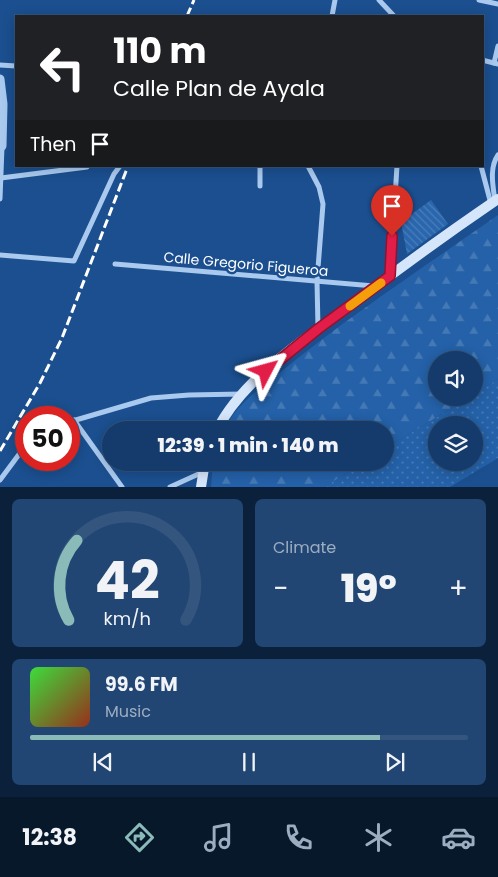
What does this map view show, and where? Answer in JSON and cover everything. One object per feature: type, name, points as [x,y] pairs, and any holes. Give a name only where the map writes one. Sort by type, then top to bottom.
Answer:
[{"type":"main road","points":[[222,421],[242,394],[266,371],[318,329],[495,202]]},
{"type":"main road","points":[[201,487],[203,471]]},
{"type":"street","points":[[332,15],[335,0]]},
{"type":"street","points":[[379,0],[393,15]]},
{"type":"street","points":[[479,0],[498,4]]},
{"type":"street","points":[[496,64],[498,46]]},
{"type":"street","points":[[0,65],[15,66]]},
{"type":"street","points":[[0,79],[3,104],[0,198]]},
{"type":"street","points":[[495,202],[492,184],[494,161],[498,155]]},
{"type":"street","points":[[1,178],[80,167]]},
{"type":"street","points":[[0,255],[74,261],[114,174],[119,167]]},
{"type":"street","points":[[260,167],[260,186]]},
{"type":"street","points":[[309,167],[319,187],[323,204],[317,281],[318,329]]},
{"type":"street","points":[[390,276],[397,167]]},
{"type":"street","points":[[481,167],[495,202]]},
{"type":"street","name":"Calle Gregorio Figueroa","points":[[115,264],[376,286]]},
{"type":"street","points":[[80,419],[151,398],[242,394]]},
{"type":"street","points":[[80,432],[122,487]]},
{"type":"street","points":[[0,480],[15,460]]},
{"type":"street","points":[[170,487],[197,471]]},
{"type":"green space","points":[[498,215],[498,379],[483,388],[483,351],[428,351],[428,406],[455,406],[438,416],[428,416],[428,422],[394,443],[394,421],[229,421],[244,402],[261,387],[365,308]]},
{"type":"green space","points":[[498,379],[498,458],[483,467],[483,416],[438,416],[455,406],[483,406],[483,388]]},
{"type":"green space","points":[[428,422],[428,471],[476,471],[450,487],[324,487],[350,471],[394,471],[394,443]]},
{"type":"green space","points":[[212,471],[350,471],[324,487],[211,487]]},
{"type":"building","points":[[431,200],[448,224],[407,254],[401,222]]},
{"type":"railway","points":[[187,15],[194,0]]},
{"type":"railway","points":[[0,451],[40,383],[62,338],[128,167]]},
{"type":"slow traffic","points":[[350,306],[381,283]]},
{"type":"route","points":[[266,371],[318,329],[390,276],[392,236]]}]
